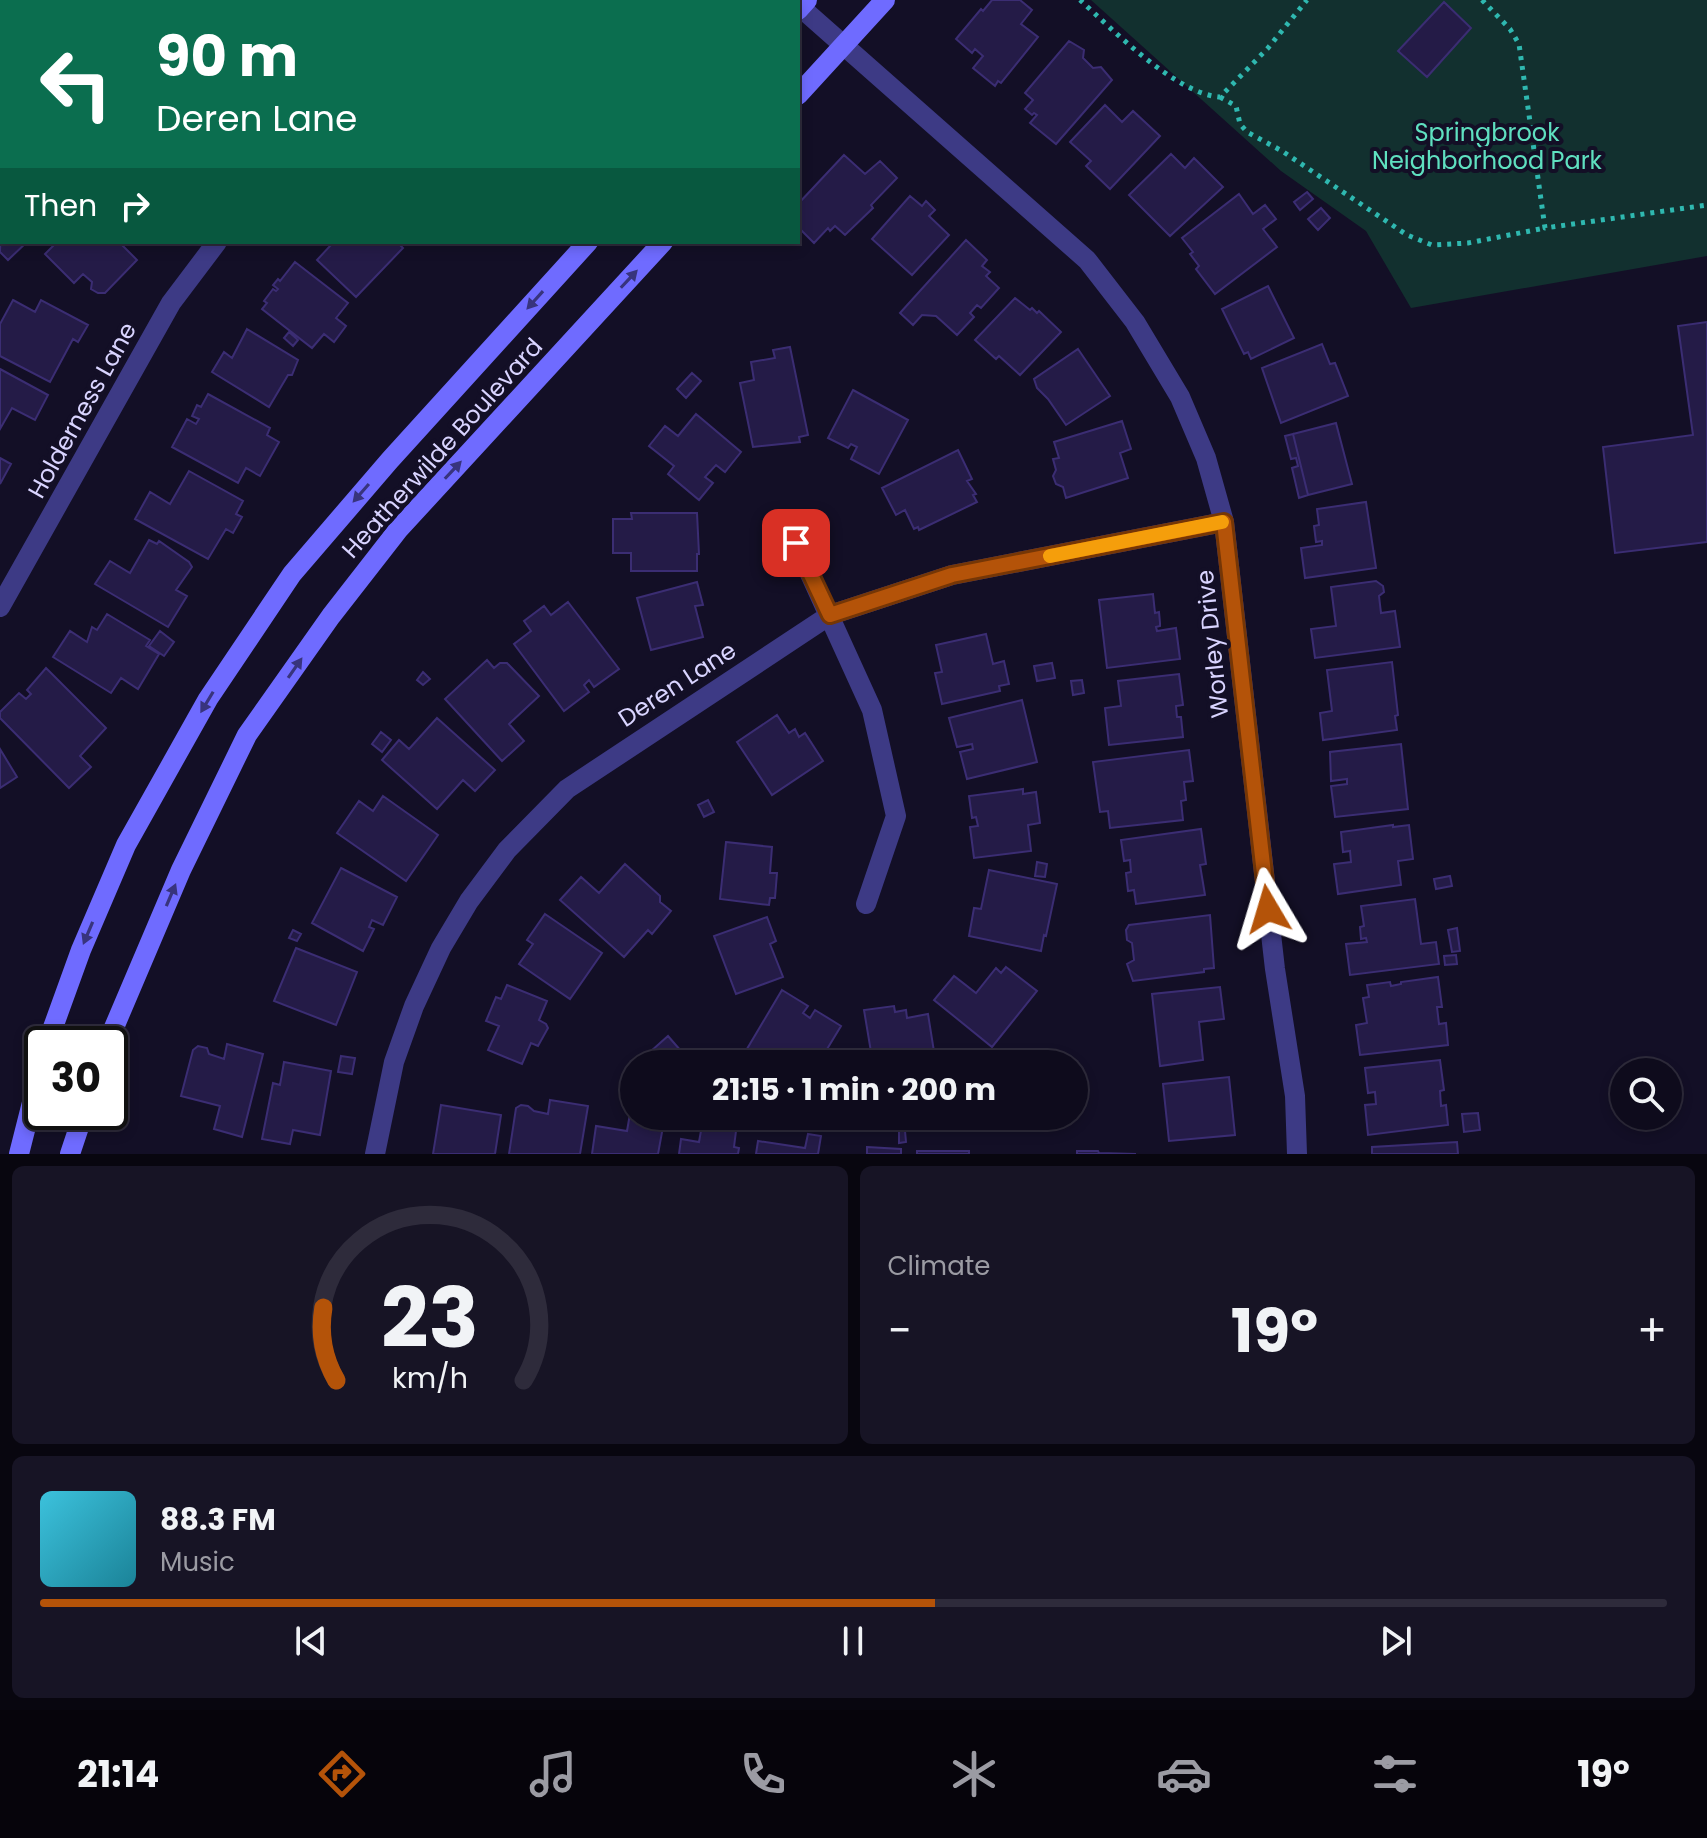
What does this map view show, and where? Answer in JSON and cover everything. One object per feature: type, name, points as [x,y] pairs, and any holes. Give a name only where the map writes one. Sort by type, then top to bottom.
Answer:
[{"type":"main road","points":[[800,93],[885,0]]},
{"type":"main road","name":"Heatherwilde Boulevard","points":[[54,1026],[81,950],[126,845],[208,699],[292,574],[390,460],[586,244]]},
{"type":"main road","name":"Heatherwilde Boulevard","points":[[115,1026],[181,870],[247,735],[331,616],[398,530],[661,244]]},
{"type":"main road","points":[[19,1154],[25,1130]]},
{"type":"main road","points":[[70,1154],[78,1130]]},
{"type":"street","name":"Worley Drive","points":[[800,5],[1087,260],[1135,322],[1180,397],[1206,458],[1224,522],[1275,969],[1295,1096],[1297,1154]]},
{"type":"street","name":"Holderness Lane","points":[[0,607],[171,303],[215,244]]},
{"type":"street","name":"Deren Lane","points":[[375,1154],[394,1062],[414,1006],[441,948],[469,901],[507,850],[567,789],[830,615],[952,575],[1224,522]]},
{"type":"street","points":[[796,543],[872,710],[896,816],[866,904]]},
{"type":"path","points":[[1080,0],[1143,57],[1204,96],[1220,97],[1236,106],[1240,124],[1247,132],[1332,183],[1407,235],[1432,245],[1468,243],[1545,228],[1707,205]]},
{"type":"path","points":[[1220,97],[1268,48],[1307,0]]},
{"type":"path","points":[[1482,0],[1510,29],[1519,44],[1545,228]]},
{"type":"green space","name":"Springbrook Neighborhood Park","points":[[1091,0],[1707,0],[1707,256],[1411,308],[1366,231],[1281,171]]},
{"type":"building","points":[[992,0],[1020,0],[1032,10],[1021,24],[1038,37],[1001,83],[998,81],[995,86],[973,68],[983,56],[975,49],[972,53],[956,39]]},
{"type":"building","points":[[1444,2],[1471,28],[1427,77],[1398,51]]},
{"type":"building","points":[[1069,41],[1084,50],[1083,58],[1093,68],[1101,67],[1112,80],[1056,144],[1030,123],[1037,115],[1025,109],[1033,100],[1025,93]]},
{"type":"building","points":[[1105,105],[1122,122],[1133,111],[1160,136],[1110,189],[1086,166],[1091,161],[1070,142]]},
{"type":"building","points":[[1171,154],[1185,168],[1194,158],[1223,187],[1170,236],[1129,195]]},
{"type":"building","points":[[844,155],[865,174],[880,161],[897,178],[871,205],[873,208],[845,235],[835,226],[830,231],[828,228],[814,243],[800,229],[800,202]]},
{"type":"building","points":[[1307,192],[1313,199],[1300,210],[1294,202]]},
{"type":"building","points":[[1239,194],[1253,214],[1265,205],[1276,219],[1263,229],[1277,247],[1215,294],[1196,269],[1199,266],[1190,254],[1193,252],[1182,238]]},
{"type":"building","points":[[910,196],[922,206],[926,201],[935,210],[929,216],[949,235],[912,275],[872,239]]},
{"type":"building","points":[[1321,208],[1330,218],[1318,230],[1308,219]]},
{"type":"building","points":[[966,240],[987,260],[982,266],[990,272],[986,276],[999,288],[981,308],[977,305],[970,313],[974,317],[957,335],[936,316],[922,315],[913,325],[900,313]]},
{"type":"building","points":[[0,244],[25,244],[8,260],[0,252]]},
{"type":"building","points":[[55,244],[121,244],[137,260],[105,293],[98,293],[91,289],[92,282],[83,274],[74,283],[45,254]]},
{"type":"building","points":[[399,244],[403,248],[356,297],[317,260],[331,245]]},
{"type":"building","points":[[295,262],[348,303],[336,318],[346,326],[334,342],[324,334],[312,348],[262,309],[273,289],[278,289],[273,285]]},
{"type":"building","points":[[1268,286],[1294,338],[1251,359],[1248,352],[1244,354],[1222,309]]},
{"type":"building","points":[[1015,298],[1030,310],[1039,311],[1061,332],[1020,375],[975,340]]},
{"type":"building","points":[[13,300],[35,312],[41,300],[88,325],[78,342],[73,339],[50,382],[0,356],[0,324]]},
{"type":"building","points":[[1707,322],[1707,542],[1615,553],[1603,447],[1693,435],[1678,326]]},
{"type":"building","points":[[247,329],[298,360],[292,375],[288,375],[269,407],[212,372],[224,352],[232,358]]},
{"type":"building","points":[[289,332],[298,340],[293,346],[284,338]]},
{"type":"building","points":[[1322,344],[1330,364],[1335,363],[1348,396],[1281,423],[1262,368]]},
{"type":"building","points":[[790,347],[808,435],[799,437],[800,442],[753,447],[740,383],[754,380],[751,362],[775,358],[773,350]]},
{"type":"building","points":[[1078,349],[1110,396],[1066,425],[1037,388],[1034,379]]},
{"type":"building","points":[[0,369],[48,395],[35,420],[12,408],[0,429]]},
{"type":"building","points":[[692,373],[701,381],[686,398],[677,389]]},
{"type":"building","points":[[853,390],[908,420],[879,474],[851,459],[857,447],[851,444],[848,448],[828,438]]},
{"type":"building","points":[[208,394],[270,428],[267,435],[279,442],[260,476],[246,468],[238,483],[172,447],[187,419],[196,424],[199,419],[192,416],[197,405],[201,407]]},
{"type":"building","points":[[696,414],[741,452],[725,472],[716,465],[705,477],[713,483],[699,500],[668,474],[674,466],[649,446],[665,426],[678,436]]},
{"type":"building","points":[[1122,421],[1131,449],[1120,453],[1128,478],[1066,498],[1063,487],[1056,484],[1053,476],[1056,470],[1053,459],[1059,458],[1054,442]]},
{"type":"building","points":[[1336,423],[1352,484],[1308,495],[1293,434]]},
{"type":"building","points":[[1293,434],[1308,495],[1299,498],[1292,468],[1298,466],[1296,458],[1291,459],[1285,436]]},
{"type":"building","points":[[958,450],[972,479],[967,481],[976,494],[973,495],[977,502],[919,530],[918,527],[914,529],[905,510],[896,515],[882,488]]},
{"type":"building","points":[[0,458],[11,464],[0,484]]},
{"type":"building","points":[[189,471],[243,501],[236,514],[242,517],[233,533],[226,529],[208,559],[135,519],[150,492],[170,504]]},
{"type":"building","points":[[1366,502],[1376,568],[1305,578],[1301,548],[1322,545],[1322,541],[1316,542],[1314,526],[1319,525],[1317,509]]},
{"type":"building","points":[[631,513],[697,513],[697,571],[631,571],[631,553],[613,553],[613,519],[632,519]]},
{"type":"building","points":[[149,540],[157,544],[159,541],[192,567],[176,590],[187,596],[168,627],[95,584],[110,561],[130,573]]},
{"type":"building","points":[[1376,581],[1383,586],[1384,592],[1379,596],[1381,613],[1395,611],[1400,647],[1315,658],[1311,629],[1336,626],[1331,587]]},
{"type":"building","points":[[697,582],[703,605],[695,606],[703,637],[651,650],[637,598]]},
{"type":"building","points":[[1153,594],[1155,613],[1159,612],[1160,626],[1156,627],[1157,631],[1176,628],[1180,659],[1107,668],[1099,600]]},
{"type":"building","points":[[568,602],[619,669],[594,687],[589,680],[584,685],[589,692],[564,711],[514,644],[531,631],[524,621],[544,606],[551,615]]},
{"type":"building","points":[[107,614],[150,640],[146,646],[159,654],[138,689],[121,678],[111,693],[53,657],[70,631],[87,642],[92,627],[97,630]]},
{"type":"building","points":[[160,631],[174,642],[164,656],[149,646]]},
{"type":"building","points":[[986,634],[993,664],[1004,661],[1009,684],[999,686],[1000,691],[942,704],[935,673],[942,672],[936,645]]},
{"type":"building","points":[[487,660],[494,668],[500,663],[507,663],[539,696],[509,724],[524,741],[502,761],[445,699]]},
{"type":"building","points":[[1392,662],[1397,730],[1323,740],[1320,713],[1332,711],[1327,670]]},
{"type":"building","points":[[1052,663],[1055,678],[1037,681],[1034,666]]},
{"type":"building","points":[[46,668],[106,728],[80,756],[91,767],[69,788],[0,718],[0,712],[19,693],[26,699],[31,694],[27,690]]},
{"type":"building","points":[[423,672],[430,679],[423,685],[417,680]]},
{"type":"building","points":[[1179,674],[1183,705],[1176,706],[1177,717],[1181,717],[1183,737],[1109,745],[1105,708],[1121,706],[1118,681]]},
{"type":"building","points":[[1082,680],[1084,693],[1073,695],[1071,681]]},
{"type":"building","points":[[1022,700],[1037,762],[967,779],[960,752],[973,749],[972,744],[957,747],[949,718]]},
{"type":"building","points":[[777,715],[789,733],[795,729],[799,737],[805,733],[823,761],[772,795],[737,742]]},
{"type":"building","points":[[437,718],[495,770],[475,791],[463,780],[437,809],[382,760],[399,740],[409,749]]},
{"type":"building","points":[[381,732],[391,740],[382,752],[372,744]]},
{"type":"building","points":[[1401,744],[1408,809],[1335,817],[1331,786],[1347,784],[1347,779],[1331,781],[1330,752]]},
{"type":"building","points":[[0,749],[17,777],[0,788]]},
{"type":"building","points":[[1189,750],[1193,781],[1184,782],[1186,800],[1181,801],[1183,820],[1110,828],[1108,811],[1100,812],[1093,762]]},
{"type":"building","points":[[1023,789],[1023,794],[1036,792],[1040,823],[1028,825],[1031,851],[974,858],[970,827],[978,826],[976,817],[972,818],[969,796]]},
{"type":"building","points":[[383,796],[438,835],[406,881],[337,833],[359,801],[373,811]]},
{"type":"building","points":[[708,800],[714,812],[704,817],[698,805]]},
{"type":"building","points":[[1409,825],[1413,859],[1398,861],[1401,885],[1338,894],[1334,864],[1351,862],[1350,851],[1343,852],[1341,832]]},
{"type":"building","points":[[1201,829],[1206,864],[1200,865],[1205,895],[1136,904],[1134,890],[1128,891],[1126,873],[1131,872],[1130,860],[1124,861],[1121,840]]},
{"type":"building","points":[[726,842],[772,847],[770,873],[777,873],[775,898],[770,898],[769,905],[720,899]]},
{"type":"building","points":[[1037,862],[1047,864],[1045,877],[1035,876]]},
{"type":"building","points":[[625,864],[660,896],[660,902],[671,911],[652,934],[648,930],[624,957],[560,900],[581,877],[599,893]]},
{"type":"building","points":[[341,868],[397,897],[383,925],[372,920],[369,927],[374,929],[363,951],[312,923]]},
{"type":"building","points":[[989,870],[1057,884],[1041,951],[969,936],[974,908],[981,909]]},
{"type":"building","points":[[1450,876],[1452,886],[1436,889],[1434,879]]},
{"type":"building","points":[[1415,899],[1421,944],[1436,942],[1439,964],[1350,975],[1346,944],[1367,942],[1366,938],[1361,939],[1360,927],[1364,926],[1361,906]]},
{"type":"building","points":[[545,914],[602,953],[570,999],[519,964],[533,944],[527,940]]},
{"type":"building","points":[[1210,915],[1214,968],[1133,981],[1127,964],[1134,960],[1132,943],[1127,940],[1129,925]]},
{"type":"building","points":[[767,917],[776,941],[770,944],[783,977],[736,994],[714,936]]},
{"type":"building","points":[[1457,928],[1460,951],[1452,952],[1448,930]]},
{"type":"building","points":[[293,930],[301,934],[297,941],[289,938]]},
{"type":"building","points":[[296,948],[357,972],[336,1025],[274,1001]]},
{"type":"building","points":[[1456,955],[1457,964],[1445,965],[1444,956]]},
{"type":"building","points":[[1006,967],[1037,991],[992,1047],[934,1000],[954,976],[976,993],[996,968],[1001,973]]},
{"type":"building","points":[[1438,977],[1442,1007],[1437,1007],[1439,1024],[1446,1023],[1448,1045],[1360,1055],[1356,1025],[1367,1023],[1363,998],[1369,997],[1367,985],[1390,982],[1391,986]]},
{"type":"building","points":[[507,985],[547,1001],[539,1020],[548,1028],[538,1046],[531,1043],[522,1064],[488,1050],[499,1026],[486,1021],[496,997],[501,999]]},
{"type":"building","points":[[1220,987],[1224,1019],[1199,1022],[1203,1060],[1160,1066],[1152,994]]},
{"type":"building","points":[[782,990],[808,1006],[803,1013],[810,1018],[815,1010],[841,1026],[826,1050],[746,1050]]},
{"type":"building","points":[[894,1006],[895,1012],[906,1010],[907,1018],[928,1014],[934,1050],[871,1050],[864,1010]]},
{"type":"building","points":[[668,1036],[680,1050],[652,1050]]},
{"type":"building","points":[[227,1044],[263,1054],[242,1137],[214,1129],[220,1106],[181,1096],[193,1050],[198,1046],[207,1048],[209,1054],[224,1059]]},
{"type":"building","points":[[341,1056],[355,1058],[352,1074],[338,1072]]},
{"type":"building","points":[[1440,1060],[1444,1090],[1440,1091],[1441,1106],[1446,1105],[1448,1125],[1368,1135],[1365,1105],[1376,1104],[1375,1092],[1368,1093],[1365,1068]]},
{"type":"building","points":[[284,1062],[331,1071],[320,1135],[293,1130],[290,1144],[262,1139],[273,1083],[280,1085]]},
{"type":"building","points":[[1229,1077],[1235,1135],[1169,1141],[1163,1084]]},
{"type":"building","points":[[550,1100],[588,1106],[580,1154],[509,1154],[516,1108],[528,1106],[534,1111],[548,1114]]},
{"type":"building","points":[[441,1105],[501,1115],[495,1154],[433,1154]]},
{"type":"building","points":[[1478,1113],[1480,1130],[1464,1132],[1462,1114]]},
{"type":"building","points":[[596,1126],[627,1131],[662,1130],[658,1154],[592,1154]]},
{"type":"building","points":[[701,1130],[736,1131],[734,1147],[739,1148],[738,1154],[679,1154],[681,1139],[699,1142]]},
{"type":"building","points":[[899,1131],[905,1131],[906,1142],[899,1143]]},
{"type":"building","points":[[808,1134],[821,1136],[818,1154],[756,1154],[758,1141],[805,1148]]},
{"type":"building","points":[[1457,1142],[1458,1154],[1372,1154],[1372,1147]]},
{"type":"building","points":[[867,1147],[901,1149],[901,1154],[867,1154]]},
{"type":"building","points":[[917,1151],[969,1151],[969,1154],[917,1154]]},
{"type":"building","points":[[1077,1151],[1098,1151],[1136,1154],[1077,1154]]},
{"type":"slow traffic","points":[[1050,556],[1222,522]]},
{"type":"route","points":[[796,543],[830,615],[952,575],[1224,522],[1268,909]]}]
